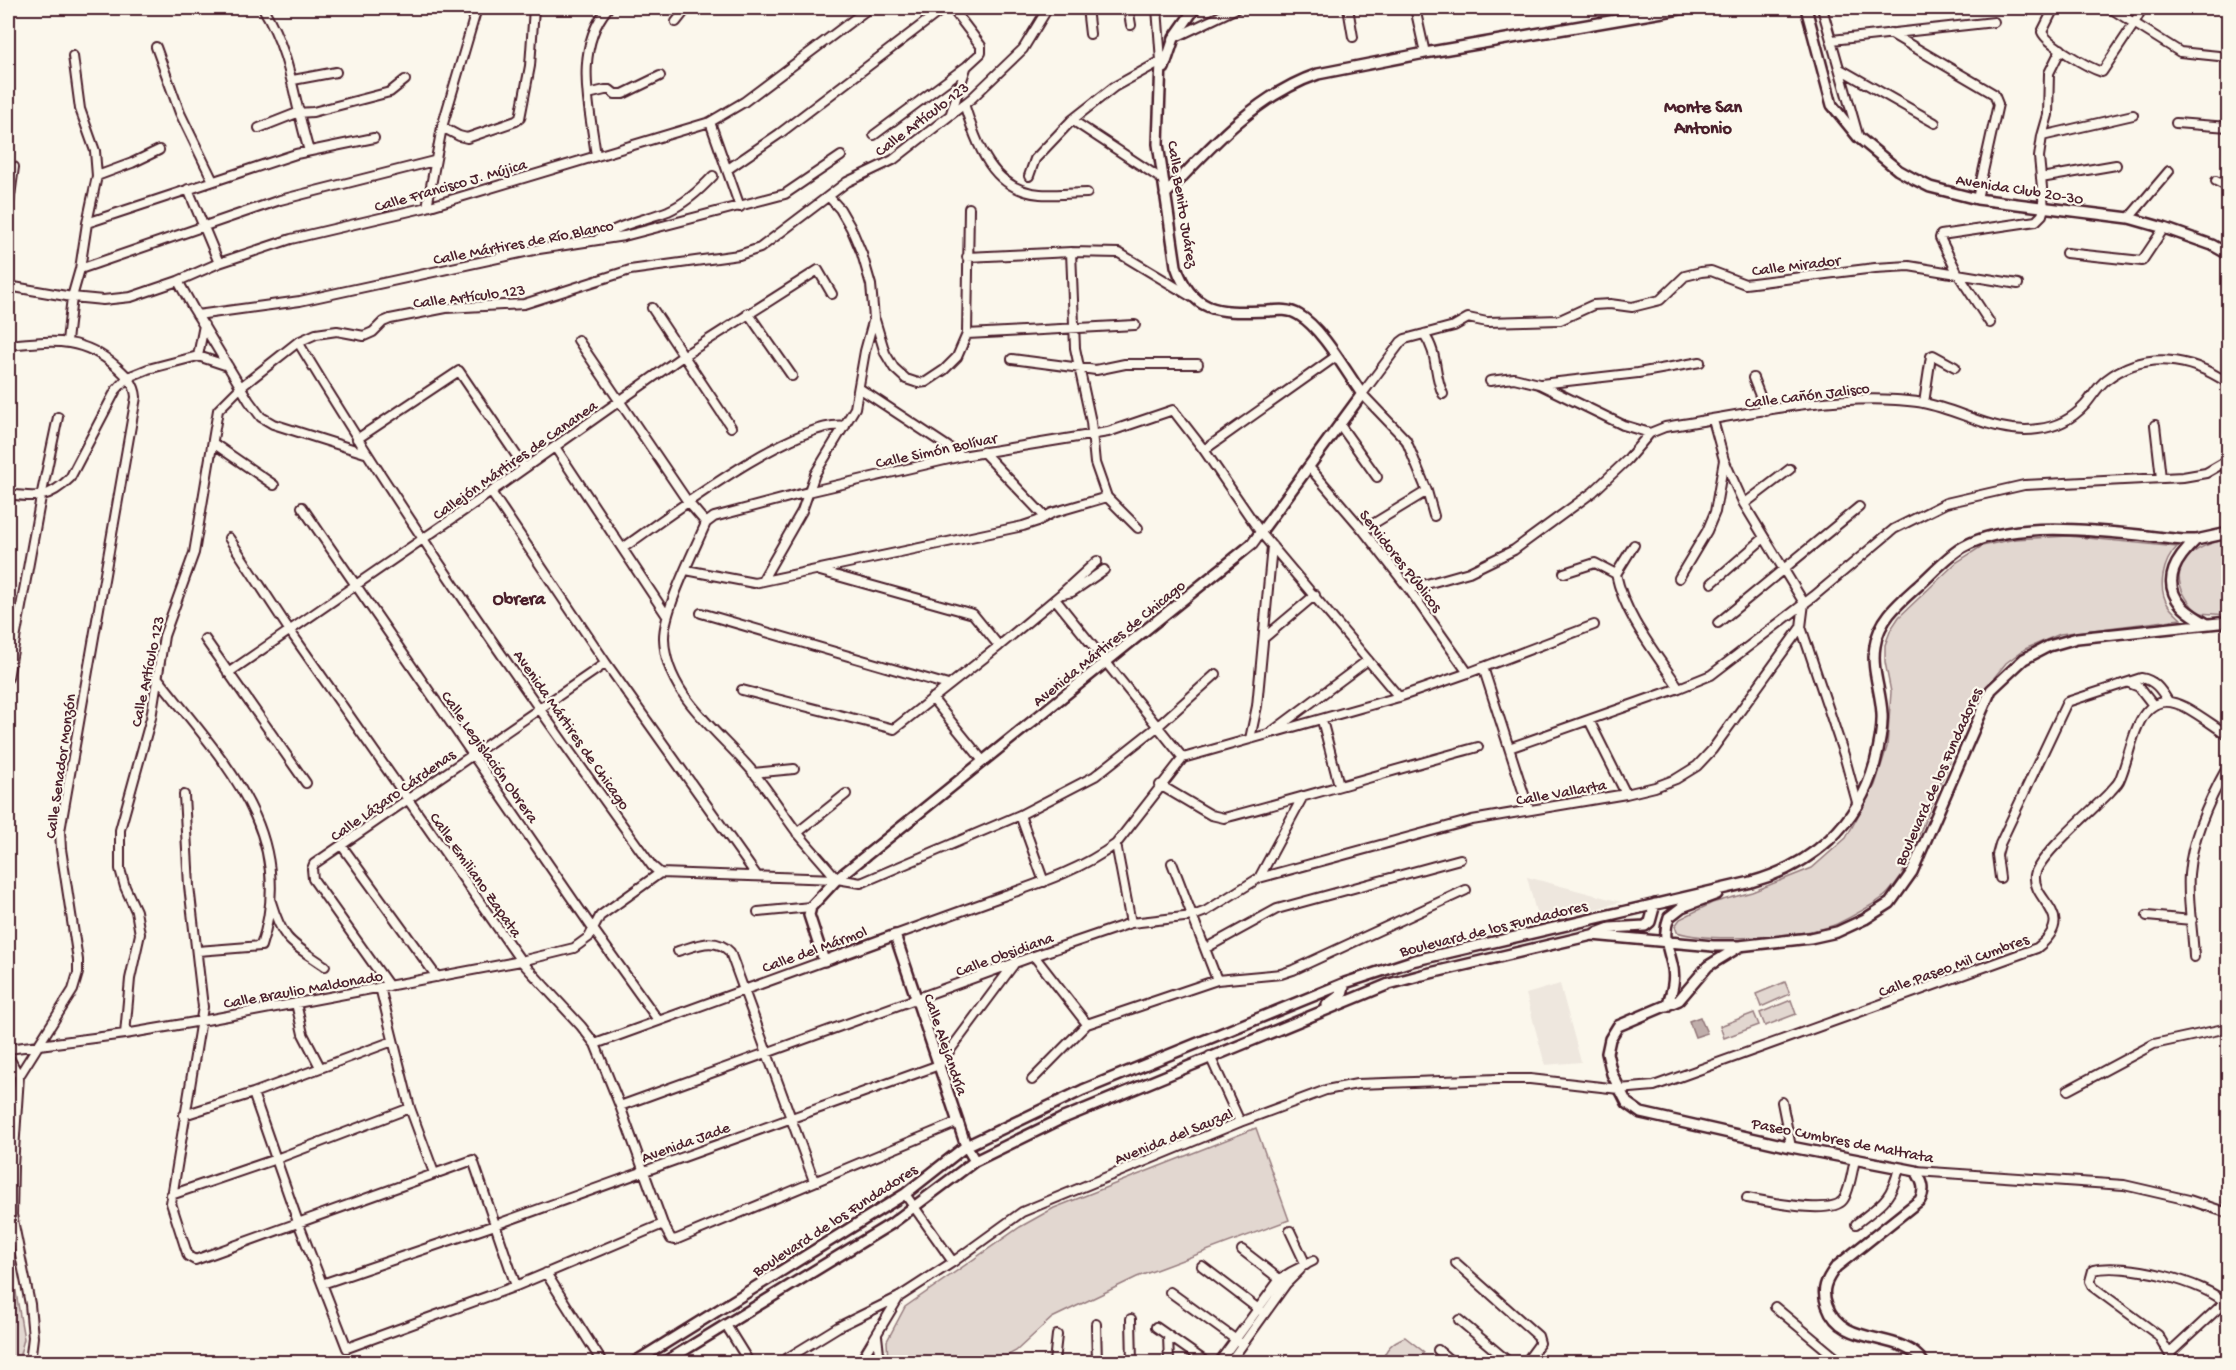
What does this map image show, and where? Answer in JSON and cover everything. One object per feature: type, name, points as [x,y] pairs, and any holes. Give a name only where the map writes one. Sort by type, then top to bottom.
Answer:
[{"type":"main road","name":"Calle Benito Juárez","points":[[1161,78],[1174,38],[1196,8]]},
{"type":"main road","points":[[1165,195],[1245,117],[1289,86],[1318,74],[1425,52],[1686,8]]},
{"type":"main road","name":"Avenida Club 20-30","points":[[1806,8],[1832,105],[1858,137],[1898,170],[1914,180],[1930,188],[1977,199],[2129,218],[2212,245],[2229,254]]},
{"type":"main road","name":"Calle Benito Juárez","points":[[1161,61],[1158,122],[1163,180],[1176,266],[1181,281],[1192,297]]},
{"type":"main road","points":[[1192,297],[1207,307],[1224,312],[1282,310],[1292,312],[1314,327],[1362,394]]},
{"type":"main road","name":"Avenida Mártires de Chicago","points":[[811,907],[837,879],[1224,569],[1252,544],[1310,468],[1362,394]]},
{"type":"main road","name":"Boulevard de los Fundadores","points":[[635,1362],[905,1194],[966,1146],[1083,1090],[1346,983],[1412,961],[1768,877],[1804,861],[1830,842],[1857,806],[1874,768],[1882,726],[1874,648],[1878,632],[1895,606],[1962,548],[1982,539],[2047,530],[2092,530],[2196,540],[2229,533]]},
{"type":"main road","points":[[2196,540],[2176,563],[2172,583],[2174,594],[2181,606],[2207,624]]},
{"type":"main road","name":"Boulevard de los Fundadores","points":[[665,1362],[891,1224],[975,1161],[1061,1119],[1389,984],[1592,935],[1739,946],[1810,938],[1837,932],[1865,919],[1890,903],[1912,872],[1991,690],[2024,659],[2049,646],[2077,638],[2229,622]]},
{"type":"main road","points":[[1668,1006],[1674,973],[1665,941],[1666,924],[1673,912],[1728,887]]},
{"type":"main road","points":[[1592,935],[1610,928],[1644,927],[1650,922],[1655,904]]},
{"type":"main road","points":[[811,907],[809,915],[824,961]]},
{"type":"main road","name":"Calle del Mármol","points":[[824,961],[895,935]]},
{"type":"main road","name":"Calle Alejandría","points":[[895,935],[966,1146],[975,1161]]},
{"type":"main road","name":"Paseo Cumbres de Maltrata","points":[[1739,946],[1708,966],[1679,1000],[1618,1026],[1610,1039],[1607,1053],[1612,1074],[1628,1103],[1641,1113],[1791,1147],[1916,1171]]},
{"type":"main road","points":[[1322,1011],[1342,994],[1346,983]]},
{"type":"main road","points":[[1916,1171],[1923,1182],[1923,1194],[1920,1200],[1836,1267],[1828,1277],[1823,1294],[1831,1317],[1843,1328],[1909,1349],[1923,1362]]},
{"type":"street","points":[[263,8],[277,30],[293,80],[297,113],[309,151]]},
{"type":"street","points":[[427,207],[442,127],[477,8]]},
{"type":"street","points":[[442,127],[467,138],[520,118],[530,66],[534,8]]},
{"type":"street","points":[[596,156],[585,69],[592,29],[608,8]]},
{"type":"street","points":[[676,22],[687,8]]},
{"type":"street","name":"Calle Francisco J. Mújica","points":[[8,286],[72,297],[118,299],[291,239],[427,207],[710,122],[744,102],[869,8]]},
{"type":"street","points":[[728,169],[779,134],[944,8]]},
{"type":"street","points":[[874,135],[967,66],[981,53],[981,46],[952,8]]},
{"type":"street","name":"Calle Artículo 123","points":[[124,1034],[130,979],[140,934],[136,911],[120,869],[120,830],[151,718],[164,636],[194,553],[218,410],[241,387],[298,342],[316,334],[337,331],[364,336],[390,319],[446,308],[524,304],[630,270],[739,255],[767,244],[847,182],[892,159],[964,105],[1023,49],[1048,8]]},
{"type":"street","points":[[1087,8],[1090,34]]},
{"type":"street","points":[[1128,8],[1131,25]]},
{"type":"street","points":[[1029,176],[1035,159],[1072,120],[1114,87],[1161,61],[1157,8]]},
{"type":"street","points":[[1174,38],[1237,8]]},
{"type":"street","points":[[1348,8],[1353,38]]},
{"type":"street","points":[[1415,8],[1425,52]]},
{"type":"street","points":[[1822,8],[1858,137]]},
{"type":"street","points":[[2054,8],[2042,34],[2061,49],[2102,72],[2142,8]]},
{"type":"street","points":[[2110,8],[2180,52],[2229,57]]},
{"type":"street","points":[[1832,40],[1994,22]]},
{"type":"street","points":[[1890,33],[1994,94],[1997,98],[1998,104],[1977,199]]},
{"type":"street","points":[[156,47],[180,113],[213,181]]},
{"type":"street","points":[[1990,323],[1958,274],[1940,241],[1941,235],[2036,221],[2042,214],[2044,208],[2039,157],[2048,115],[2049,73],[2061,49]]},
{"type":"street","points":[[67,341],[72,297],[80,268],[97,176],[95,151],[80,109],[73,56]]},
{"type":"street","points":[[951,114],[967,66]]},
{"type":"street","points":[[1840,69],[1935,123]]},
{"type":"street","points":[[293,80],[336,72]]},
{"type":"street","points":[[588,94],[605,90],[623,94],[660,76]]},
{"type":"street","points":[[259,128],[297,113],[313,112],[390,92],[405,80]]},
{"type":"street","points":[[964,105],[984,156],[994,172],[1014,187],[1037,194],[1087,193]]},
{"type":"street","points":[[2042,136],[2133,115]]},
{"type":"street","points":[[1072,120],[1163,180]]},
{"type":"street","points":[[710,122],[740,207]]},
{"type":"street","points":[[2176,123],[2229,127]]},
{"type":"street","points":[[87,223],[309,151],[374,138]]},
{"type":"street","points":[[97,176],[159,150]]},
{"type":"street","name":"Calle Mártires de Río Blanco","points":[[197,315],[300,301],[539,249],[624,236],[785,194],[841,156]]},
{"type":"street","points":[[80,268],[280,200],[434,161]]},
{"type":"street","points":[[2041,178],[2116,165]]},
{"type":"street","points":[[8,211],[14,167]]},
{"type":"street","points":[[2129,218],[2169,171]]},
{"type":"street","points":[[594,241],[612,229],[670,210],[686,201],[713,176]]},
{"type":"street","points":[[2216,181],[2229,187]]},
{"type":"street","points":[[188,189],[219,263]]},
{"type":"street","points":[[829,197],[840,209],[862,254],[871,285],[874,318],[885,353],[894,368],[906,379],[918,383],[926,382],[944,370],[957,357],[967,334],[969,208]]},
{"type":"street","points":[[2066,253],[2142,261],[2164,228]]},
{"type":"street","points":[[1071,252],[1078,368],[1092,434],[1095,462],[1107,497],[1138,528]]},
{"type":"street","points":[[967,257],[1071,252],[1119,253],[1192,297]]},
{"type":"street","name":"Calle Mirador","points":[[1362,394],[1401,342],[1424,333],[1454,326],[1468,318],[1487,322],[1560,320],[1593,305],[1610,304],[1632,308],[1660,300],[1685,276],[1701,272],[1711,272],[1745,284],[1909,266],[2018,284]]},
{"type":"street","name":"Callejón Mártires de Cananea","points":[[228,673],[491,492],[682,356],[748,313],[818,270],[832,294]]},
{"type":"street","points":[[178,280],[249,401],[261,417],[273,424],[365,453]]},
{"type":"street","points":[[652,308],[731,427]]},
{"type":"street","points":[[748,313],[792,376]]},
{"type":"street","points":[[762,581],[802,511],[814,474],[855,408],[865,351],[874,318]]},
{"type":"street","points":[[198,356],[204,325]]},
{"type":"street","points":[[967,334],[1135,325]]},
{"type":"street","points":[[1424,333],[1435,353],[1438,384],[1443,394]]},
{"type":"street","points":[[578,340],[688,502],[706,523],[667,616],[665,650],[668,662],[686,698],[710,729],[753,772],[797,832],[837,879]]},
{"type":"street","points":[[8,345],[67,341],[94,350],[128,377]]},
{"type":"street","name":"Avenida Mártires de Chicago","points":[[298,342],[365,453],[538,709],[652,866],[660,873]]},
{"type":"street","points":[[8,494],[32,498],[58,490],[69,478],[116,390],[128,377],[148,369],[198,356],[228,366]]},
{"type":"street","points":[[1924,403],[1931,356],[1955,367]]},
{"type":"street","points":[[1335,357],[1204,450],[1261,533],[1399,697]]},
{"type":"street","points":[[1012,359],[1096,370],[1125,364],[1198,364]]},
{"type":"street","name":"Calle Cañón Jalisco","points":[[1650,433],[1665,427],[1863,399],[1924,403],[1993,425],[2036,430],[2074,416],[2106,380],[2143,361],[2192,363],[2229,383]]},
{"type":"street","points":[[1539,384],[1638,373],[1700,362]]},
{"type":"street","points":[[357,439],[459,371],[525,468]]},
{"type":"street","name":"Calle Senador Monzón","points":[[30,1362],[33,1337],[30,1304],[12,1215],[19,1076],[73,990],[78,973],[60,831],[136,397],[134,386],[128,377]]},
{"type":"street","points":[[1409,589],[1469,572],[1514,550],[1593,492],[1627,460],[1650,433],[1623,424],[1539,384],[1514,378],[1490,381]]},
{"type":"street","points":[[1753,378],[1766,411]]},
{"type":"street","points":[[859,388],[962,456]]},
{"type":"street","points":[[1362,394],[1406,440],[1428,491],[1434,516]]},
{"type":"street","name":"Calle Simón Bolívar","points":[[706,523],[714,517],[808,492],[962,456],[1108,432],[1173,410],[1204,450]]},
{"type":"street","points":[[8,678],[58,417]]},
{"type":"street","points":[[1713,420],[1724,460],[1744,504],[1785,568],[1804,603],[1801,627],[1844,755],[1857,806]]},
{"type":"street","points":[[623,548],[755,458],[823,427],[835,424],[845,426]]},
{"type":"street","points":[[1340,425],[1377,477]]},
{"type":"street","points":[[2155,425],[2161,478]]},
{"type":"street","points":[[213,443],[274,485]]},
{"type":"street","points":[[555,447],[667,616]]},
{"type":"street","points":[[983,452],[1045,517]]},
{"type":"street","points":[[1679,578],[1707,531],[1715,512],[1724,460]]},
{"type":"street","points":[[1509,748],[1711,675],[1894,529],[1946,503],[2024,485],[2183,477],[2206,473],[2225,462]]},
{"type":"street","name":"Servidores Públicos","points":[[1310,468],[1409,589],[1468,673]]},
{"type":"street","points":[[1744,504],[1790,469]]},
{"type":"street","points":[[1363,530],[1428,491]]},
{"type":"street","points":[[491,492],[606,663],[758,876]]},
{"type":"street","points":[[686,570],[747,583],[762,581],[1023,526],[1064,509],[1107,497]]},
{"type":"street","name":"Calle Legislación Obrera","points":[[302,507],[658,1020]]},
{"type":"street","points":[[1718,623],[1858,507]]},
{"type":"street","name":"Calle Emiliano Zapata","points":[[229,538],[290,631],[521,961],[595,1044],[621,1106],[670,1239],[675,1240],[814,1181]]},
{"type":"street","points":[[1712,583],[1764,538]]},
{"type":"street","points":[[1634,545],[1616,574],[1618,586],[1638,627],[1680,688]]},
{"type":"street","points":[[1250,739],[1257,706],[1272,546]]},
{"type":"street","points":[[742,690],[889,729],[897,727],[999,646],[1097,561]]},
{"type":"street","points":[[1564,573],[1595,564],[1616,574]]},
{"type":"street","points":[[819,570],[973,614],[999,646]]},
{"type":"street","points":[[1058,597],[1072,592],[1104,570]]},
{"type":"street","points":[[1264,638],[1315,595]]},
{"type":"street","points":[[1058,597],[1106,662],[1183,758]]},
{"type":"street","points":[[701,613],[948,685]]},
{"type":"street","points":[[1131,923],[1116,844],[1183,758],[1399,697],[1484,668],[1594,625]]},
{"type":"street","name":"Calle Vallarta","points":[[1259,878],[1472,820],[1626,794],[1655,787],[1676,778],[1696,765],[1712,750],[1801,627]]},
{"type":"street","points":[[205,639],[306,783]]},
{"type":"street","points":[[1267,735],[1368,660]]},
{"type":"street","name":"Calle Lázaro Cárdenas","points":[[389,986],[311,874],[314,864],[606,663]]},
{"type":"street","points":[[1484,668],[1529,810]]},
{"type":"street","points":[[660,873],[837,879],[861,883],[1020,814],[1095,776],[1157,727],[1216,674]]},
{"type":"street","points":[[157,677],[238,780],[261,826],[269,865],[268,920],[261,946],[198,951]]},
{"type":"street","points":[[2000,878],[1997,855],[2000,844],[2065,705],[2072,699],[2138,679],[2148,679],[2158,687],[2168,701]]},
{"type":"street","points":[[2129,683],[2139,687],[2153,705],[2168,701],[2185,707],[2229,735]]},
{"type":"street","points":[[932,698],[983,762]]},
{"type":"street","name":"Calle Paseo Mil Cumbres","points":[[1619,1089],[1654,1086],[2037,948],[2052,932],[2054,921],[2052,909],[2036,886],[2035,874],[2045,856],[2119,781],[2141,718],[2153,705]]},
{"type":"street","points":[[1322,720],[1339,785]]},
{"type":"street","points":[[1589,720],[1626,794]]},
{"type":"street","points":[[1160,785],[1218,818],[1302,798],[1339,785],[1478,747]]},
{"type":"street","points":[[2194,957],[2189,876],[2194,847],[2210,801],[2229,766]]},
{"type":"street","points":[[753,772],[794,769]]},
{"type":"street","points":[[797,832],[846,794]]},
{"type":"street","points":[[184,795],[190,897],[203,1007],[171,1195],[172,1213],[190,1259],[195,1260],[473,1160],[516,1286]]},
{"type":"street","points":[[1259,878],[1302,798]]},
{"type":"street","points":[[1020,814],[1044,882]]},
{"type":"street","name":"Calle del Mármol","points":[[895,935],[1044,882],[1072,870],[1116,844]]},
{"type":"street","points":[[342,846],[437,977]]},
{"type":"street","points":[[1206,948],[1277,909],[1460,859]]},
{"type":"street","points":[[1172,863],[1218,980]]},
{"type":"street","name":"Calle Braulio Maldonado","points":[[8,1049],[124,1034],[521,961],[574,948],[589,937],[600,916],[660,873]]},
{"type":"street","name":"Calle Obsidiana","points":[[621,1106],[1131,923],[1193,916],[1206,911],[1259,878]]},
{"type":"street","points":[[1032,1080],[1087,1024],[1218,980],[1281,974],[1293,970],[1466,890]]},
{"type":"street","points":[[270,897],[278,923],[287,939],[325,966]]},
{"type":"street","points":[[758,912],[811,907]]},
{"type":"street","points":[[2147,916],[2192,920]]},
{"type":"street","points":[[678,951],[714,942],[724,946],[730,952],[814,1181],[958,1122]]},
{"type":"street","points":[[1034,956],[1087,1024]]},
{"type":"street","name":"Calle del Mármol","points":[[595,1044],[824,961]]},
{"type":"street","points":[[939,1065],[1014,964]]},
{"type":"street","points":[[380,987],[410,1108],[434,1173]]},
{"type":"street","points":[[296,1003],[303,1034],[320,1067]]},
{"type":"street","points":[[2068,1090],[2154,1044],[2229,1028]]},
{"type":"street","points":[[184,1115],[253,1093],[393,1041]]},
{"type":"street","points":[[8,1056],[19,1076]]},
{"type":"street","points":[[1210,1056],[1240,1122]]},
{"type":"street","name":"Avenida Jade","points":[[322,1284],[495,1225],[939,1065]]},
{"type":"street","name":"Avenida del Sauzal","points":[[781,1362],[838,1327],[899,1298],[1030,1207],[1240,1122],[1326,1090],[1357,1084],[1530,1079],[1619,1089]]},
{"type":"street","points":[[253,1093],[298,1222],[347,1348],[516,1286],[663,1224]]},
{"type":"street","points":[[1782,1102],[1791,1147]]},
{"type":"street","points":[[171,1195],[276,1159],[410,1108]]},
{"type":"street","points":[[1747,1198],[1817,1208],[1840,1203],[1845,1198],[1855,1160]]},
{"type":"street","points":[[1856,1224],[1888,1198],[1895,1186],[1899,1168]]},
{"type":"street","name":"Paseo Cumbres de Maltrata","points":[[1916,1171],[2124,1185],[2189,1200],[2228,1213]]},
{"type":"street","points":[[905,1194],[953,1262]]},
{"type":"street","points":[[2228,1213],[2229,1196]]},
{"type":"street","points":[[1219,1362],[1239,1342],[1283,1282],[1307,1265],[1290,1231]]},
{"type":"street","points":[[1242,1250],[1283,1282]]},
{"type":"street","points":[[1456,1263],[1538,1336],[1540,1342],[1538,1348],[1526,1362]]},
{"type":"street","points":[[1202,1266],[1262,1311]]},
{"type":"street","points":[[2169,1353],[2227,1303],[2205,1289],[2142,1270],[2105,1266],[2092,1270],[2090,1281],[2094,1287],[2158,1335],[2174,1362]]},
{"type":"street","points":[[546,1272],[602,1362]]},
{"type":"street","points":[[1170,1292],[1239,1342]]},
{"type":"street","points":[[860,1362],[899,1298]]},
{"type":"street","points":[[1775,1307],[1841,1362]]},
{"type":"street","points":[[1131,1319],[1132,1362]]},
{"type":"street","points":[[1459,1320],[1509,1362]]},
{"type":"street","points":[[1096,1324],[1097,1362]]},
{"type":"street","points":[[726,1325],[749,1362]]},
{"type":"street","points":[[1156,1327],[1206,1362]]},
{"type":"street","points":[[1054,1362],[1057,1335]]},
{"type":"street","points":[[877,1336],[880,1362]]},
{"type":"street","points":[[1168,1336],[1169,1362]]},
{"type":"street","points":[[1230,1362],[1239,1342]]},
{"type":"street","points":[[1438,1350],[1452,1362]]},
{"type":"shaded area","points":[[2068,536],[2177,547],[2165,567],[2162,583],[2168,605],[2181,619],[2060,634],[2025,649],[2006,663],[1975,701],[1902,875],[1888,893],[1871,905],[1837,924],[1803,932],[1734,938],[1677,932],[1675,926],[1680,919],[1712,903],[1752,892],[1812,868],[1846,838],[1875,785],[1887,747],[1891,692],[1885,662],[1885,645],[1899,617],[1957,562],[1982,546],[2015,539]]},
{"type":"shaded area","points":[[2228,539],[2228,615],[2198,613],[2187,599],[2181,586],[2179,575],[2182,565],[2199,549]]},
{"type":"shaded area","points":[[1527,877],[1621,902],[1539,924]]},
{"type":"shaded area","points":[[1785,982],[1790,994],[1761,1007],[1756,994]]},
{"type":"shaded area","points":[[1560,984],[1581,1062],[1545,1065],[1526,994]]},
{"type":"shaded area","points":[[1791,1000],[1796,1014],[1765,1026],[1760,1013]]},
{"type":"shaded area","points":[[1754,1013],[1759,1025],[1724,1038],[1720,1026]]},
{"type":"shaded area","points":[[1700,1017],[1707,1033],[1695,1037],[1689,1021]]},
{"type":"shaded area","points":[[1256,1128],[1289,1220],[1137,1277],[1052,1318],[1016,1351],[995,1362],[888,1362],[887,1341],[905,1307],[1020,1227],[1054,1208]]},
{"type":"shaded area","points":[[8,1246],[24,1339],[18,1362],[8,1362]]},
{"type":"shaded area","points":[[1405,1337],[1424,1352],[1417,1362],[1382,1362],[1390,1346]]},
{"type":"district","name":"Monte San Antonio","points":[[1703,116]]},
{"type":"district","name":"Obrera","points":[[519,598]]}]
